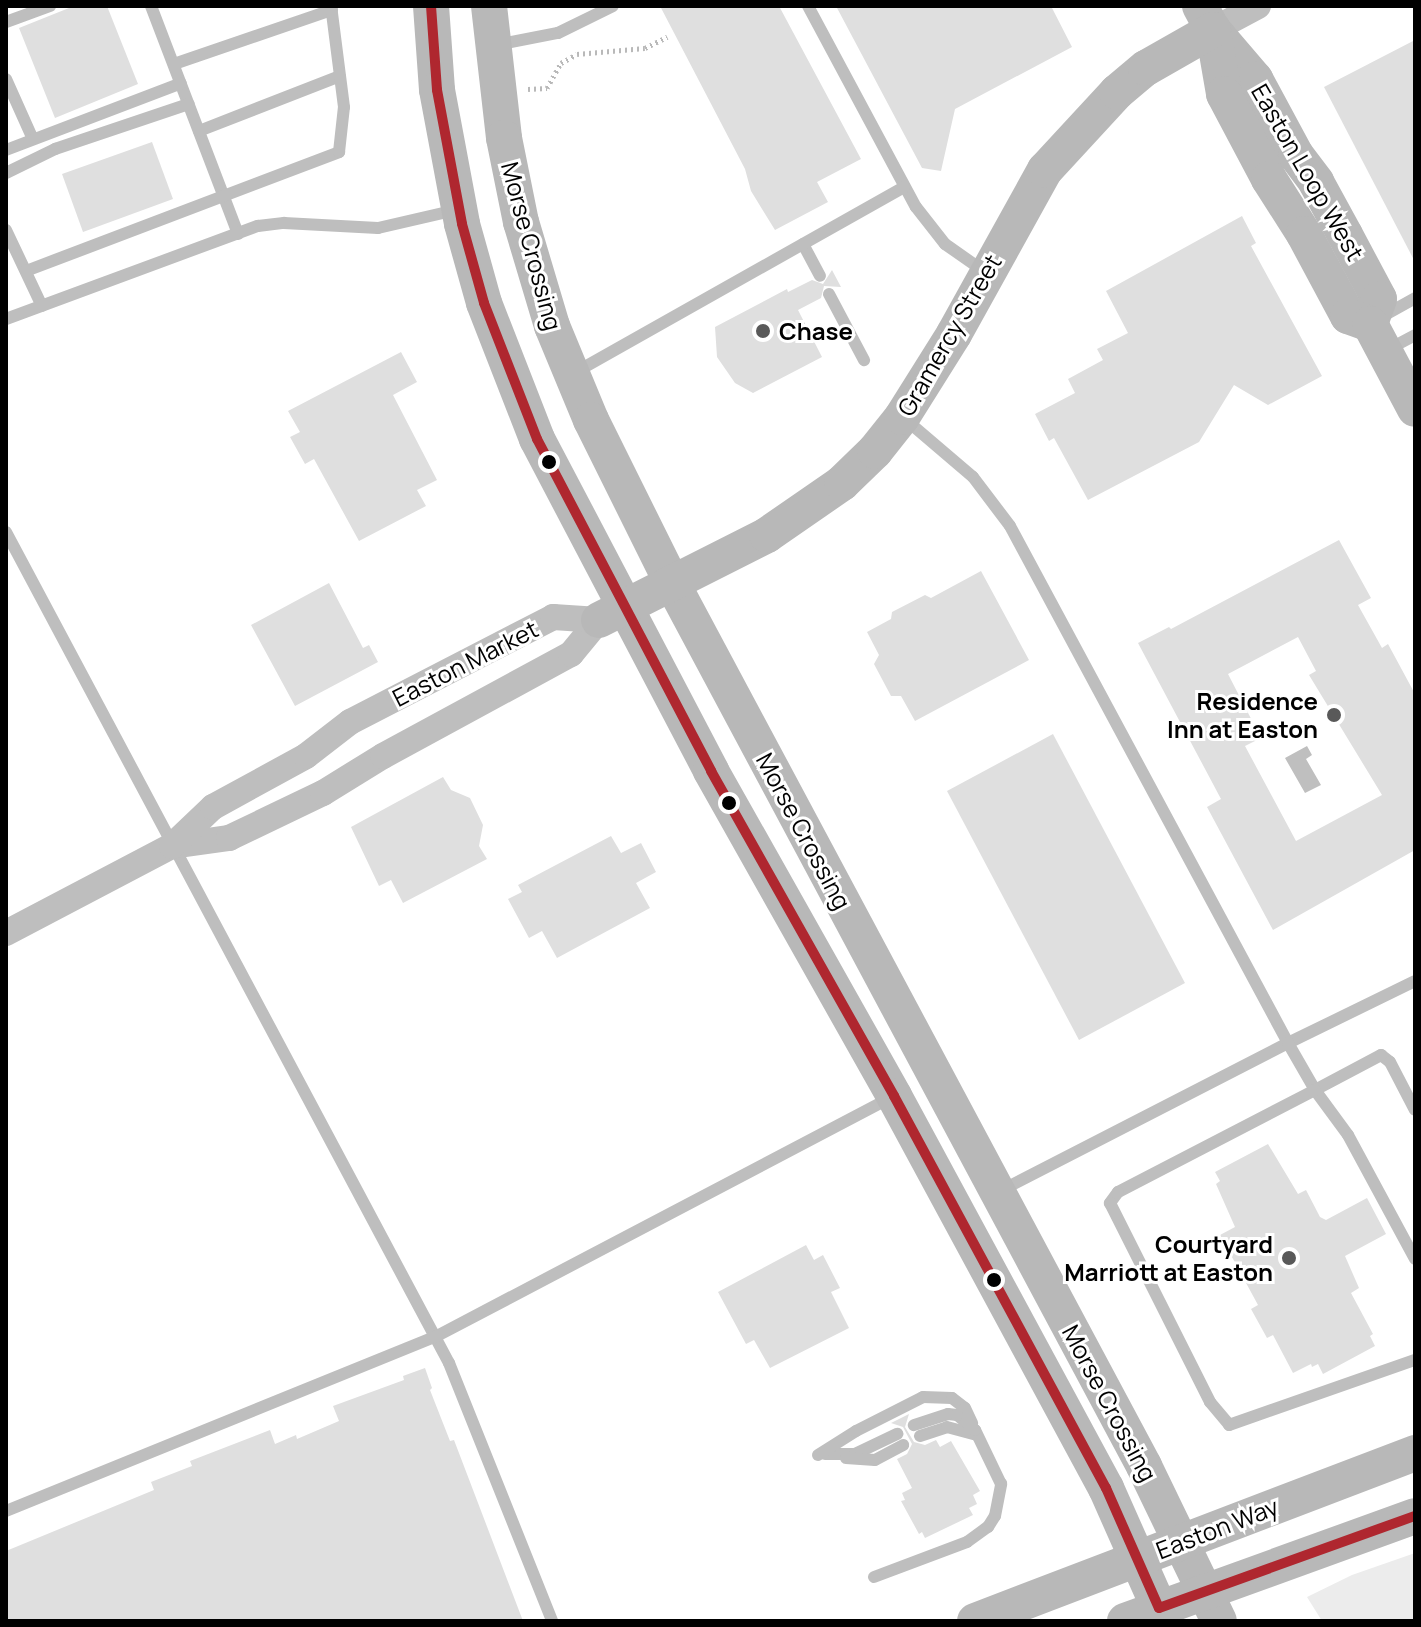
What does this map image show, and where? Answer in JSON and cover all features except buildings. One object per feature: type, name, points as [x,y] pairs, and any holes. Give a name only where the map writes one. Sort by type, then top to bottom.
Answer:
[{"type":"main road","name":"Morse Crossing","points":[[431,6],[439,105],[459,209],[484,303],[522,406],[611,613],[894,1096],[1106,1488],[1162,1615]]},
{"type":"main road","name":"Morse Crossing","points":[[489,6],[504,138],[521,222],[571,375],[672,583],[1144,1466],[1211,1606]]},
{"type":"main road","name":"Gramercy Street","points":[[611,613],[732,555],[806,510],[875,451],[902,417],[987,274],[1027,198],[1066,146],[1117,92],[1206,18]]},
{"type":"main road","name":"Easton Loop West","points":[[1206,18],[1224,94],[1269,179],[1304,234],[1348,316],[1390,337],[1415,409]]},
{"type":"main road","name":"Easton Way","points":[[975,1621],[1415,1453]]},
{"type":"main road","points":[[1125,1621],[1211,1606],[1415,1516]]},
{"type":"street","name":"Gramercy Street","points":[[1206,18],[1258,6]]},
{"type":"street","name":"Easton Market","points":[[172,846],[229,838],[323,793],[383,756],[571,654],[611,613]]},
{"type":"street","name":"Easton Market","points":[[6,933],[172,846],[213,807],[306,756],[350,722],[553,617],[611,613]]},
{"type":"lane","points":[[6,22],[50,6]]},
{"type":"lane","points":[[151,6],[238,234]]},
{"type":"lane","points":[[492,46],[550,36],[613,6]]},
{"type":"lane","points":[[808,6],[904,187],[945,244],[987,274]]},
{"type":"lane","points":[[26,271],[339,152],[344,107],[331,8],[174,64]]},
{"type":"lane","points":[[199,131],[340,76]]},
{"type":"lane","points":[[6,79],[32,137]]},
{"type":"lane","points":[[6,150],[32,137],[181,83]]},
{"type":"lane","points":[[6,173],[55,149],[189,104]]},
{"type":"lane","points":[[571,375],[904,187]]},
{"type":"lane","points":[[6,319],[258,226],[284,223],[378,228],[459,209]]},
{"type":"lane","points":[[6,230],[42,306]]},
{"type":"lane","points":[[803,244],[820,276]]},
{"type":"lane","points":[[829,294],[864,360]]},
{"type":"lane","points":[[1390,337],[1415,298]]},
{"type":"lane","points":[[902,417],[958,462],[1010,526],[1288,1043],[1315,1090],[1348,1135],[1415,1259]]},
{"type":"lane","points":[[6,532],[449,1363],[552,1621]]},
{"type":"lane","points":[[997,1192],[1415,981]]},
{"type":"lane","points":[[1415,1110],[1390,1062],[1381,1055],[1118,1192],[1110,1203],[1210,1402],[1229,1425],[1415,1360]]},
{"type":"lane","points":[[6,1511],[435,1337],[894,1096]]},
{"type":"lane","points":[[874,1577],[967,1542],[988,1527],[995,1516],[1001,1484],[965,1408],[952,1398],[923,1397],[814,1456],[833,1454],[863,1462],[875,1460],[900,1440]]},
{"type":"lane","points":[[917,1431],[947,1427],[977,1433]]},
{"type":"path","points":[[527,89],[547,88],[561,63],[577,54],[645,48],[667,37]]},
{"type":"shaded area","points":[[1307,746],[1312,755],[1306,759],[1321,785],[1305,793],[1285,758]]},
{"type":"shaded area","points":[[1415,1553],[1415,1621],[1322,1621],[1307,1597],[1352,1575]]},
{"type":"transit line","points":[[431,6],[437,90],[462,224],[484,303],[537,439],[711,771],[894,1096],[1106,1488],[1159,1608],[1415,1516]]},
{"type":"place","name":"Chase","points":[[763,331]]},
{"type":"place","name":"Residence Inn at Easton","points":[[1334,715]]},
{"type":"place","name":"Courtyard Marriott at Easton","points":[[1289,1258]]}]
